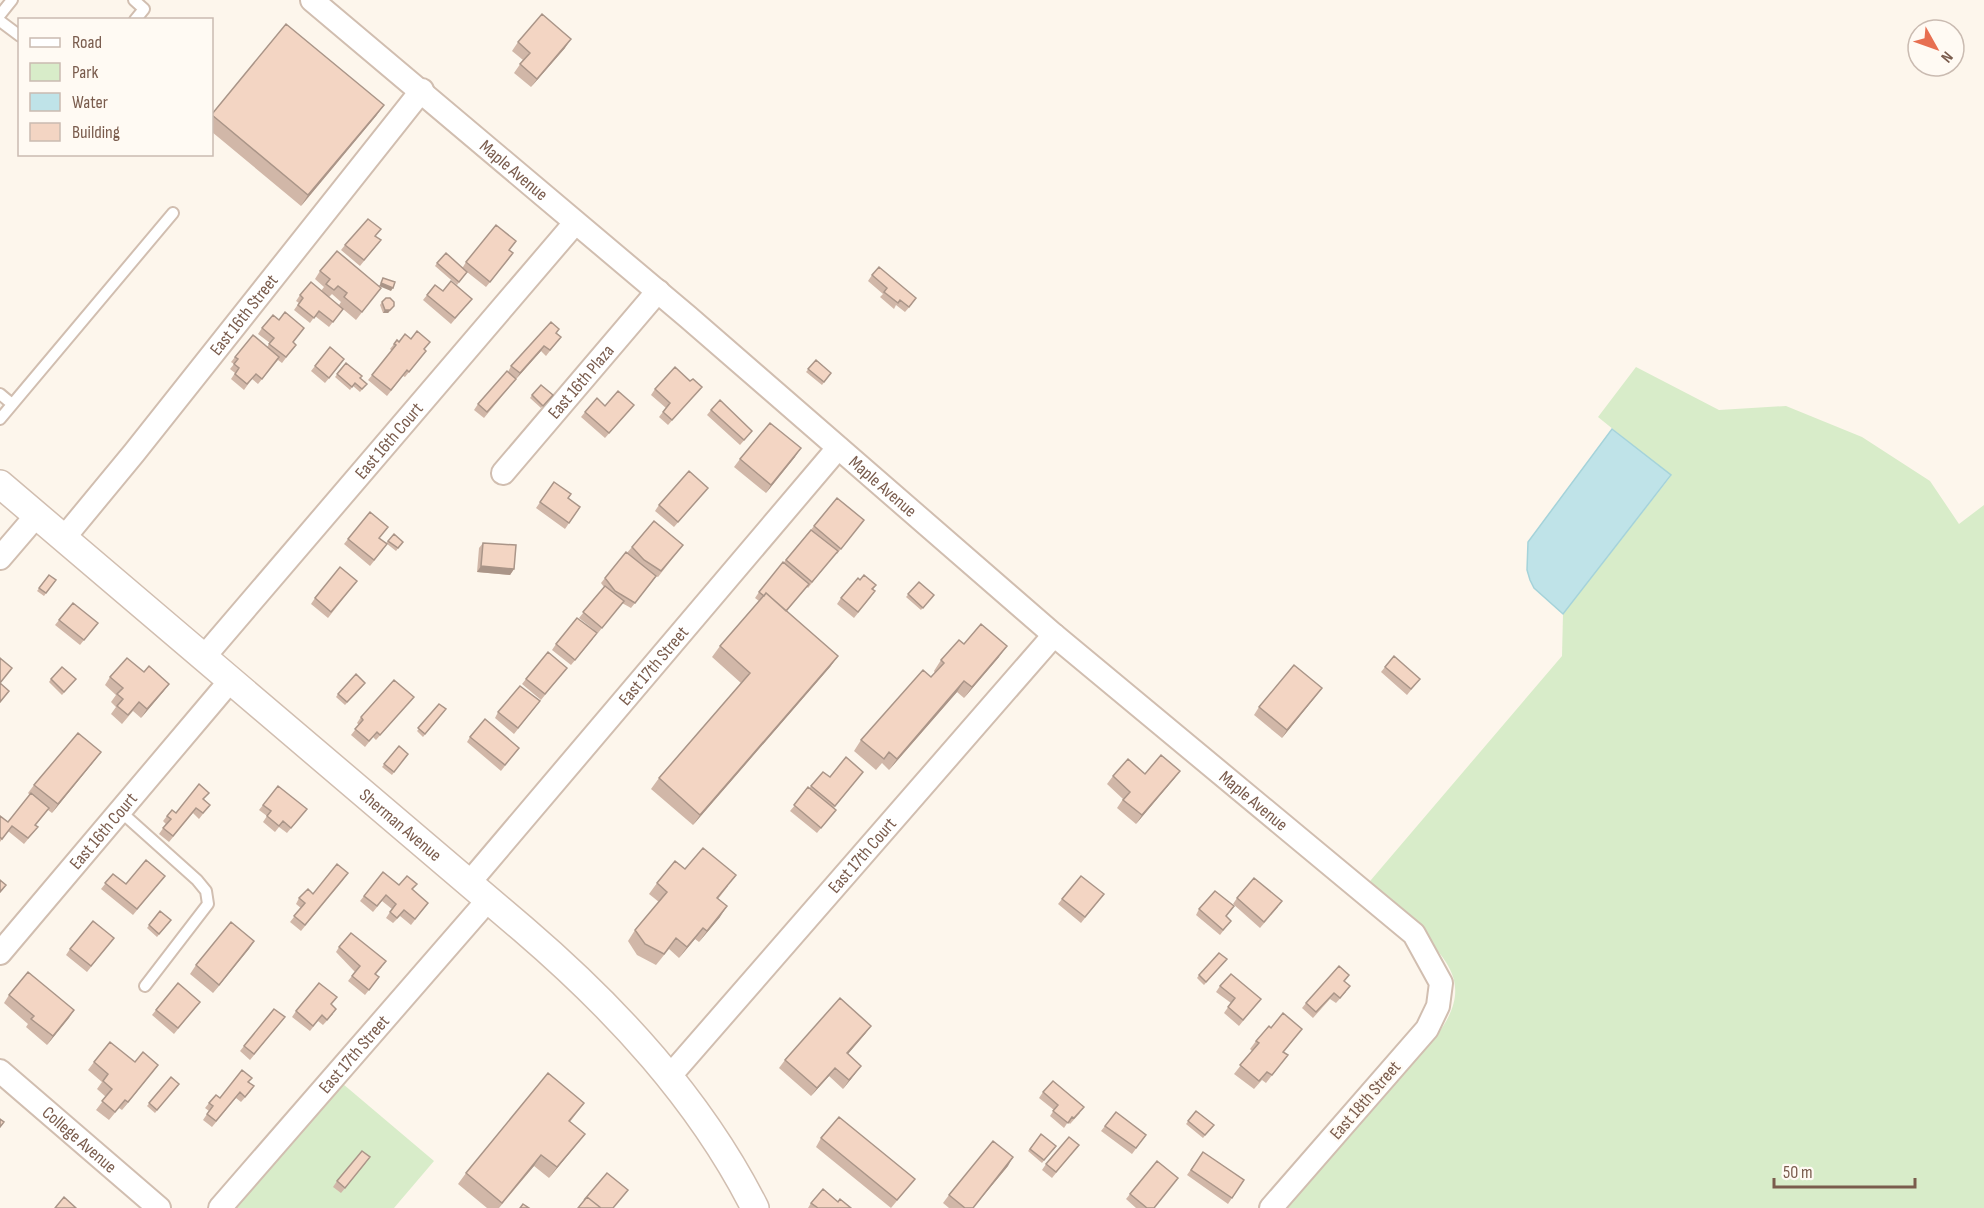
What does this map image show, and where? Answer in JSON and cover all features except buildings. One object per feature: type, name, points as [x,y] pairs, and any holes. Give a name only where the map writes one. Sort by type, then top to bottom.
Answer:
[{"type":"street","name":"Maple Avenue","points":[[312,0],[422,90],[575,223],[658,291],[1054,634],[1414,934],[1441,983]]},
{"type":"street","name":"East 16th Street","points":[[63,539],[422,90]]},
{"type":"street","name":"East 16th Court","points":[[203,658],[575,223]]},
{"type":"street","name":"East 16th Plaza","points":[[503,473],[658,291]]},
{"type":"street","name":"East 17th Street","points":[[219,1208],[838,448]]},
{"type":"street","name":"Sherman Avenue","points":[[0,484],[584,984],[669,1077],[717,1143],[755,1208]]},
{"type":"street","points":[[0,558],[36,516]]},
{"type":"street","name":"East 17th Court","points":[[669,1077],[1054,634]]},
{"type":"street","name":"East 16th Court","points":[[0,953],[230,681]]},
{"type":"street","name":"East 18th Street","points":[[1270,1208],[1427,1029],[1438,1006],[1441,983]]},
{"type":"street","name":"College Avenue","points":[[0,1071],[159,1208]]},
{"type":"lane","points":[[0,15],[12,0]]},
{"type":"lane","points":[[134,0],[144,9],[137,18]]},
{"type":"lane","points":[[0,21],[18,34]]},
{"type":"lane","points":[[0,419],[173,213]]},
{"type":"lane","points":[[0,394],[12,404]]},
{"type":"lane","points":[[120,811],[197,880],[206,891],[208,904],[145,986]]},
{"type":"green space","points":[[1636,367],[1719,410],[1786,406],[1862,437],[1930,481],[1959,524],[1984,505],[1984,1208],[1279,1208],[1436,1036],[1447,1019],[1455,990],[1453,976],[1447,964],[1426,939],[1365,887],[1562,656],[1563,614],[1671,476],[1598,417]]},
{"type":"green space","points":[[343,1084],[434,1161],[394,1208],[234,1208]]},
{"type":"water","points":[[1612,429],[1671,475],[1563,614],[1534,588],[1530,580],[1527,570],[1528,542]]}]
